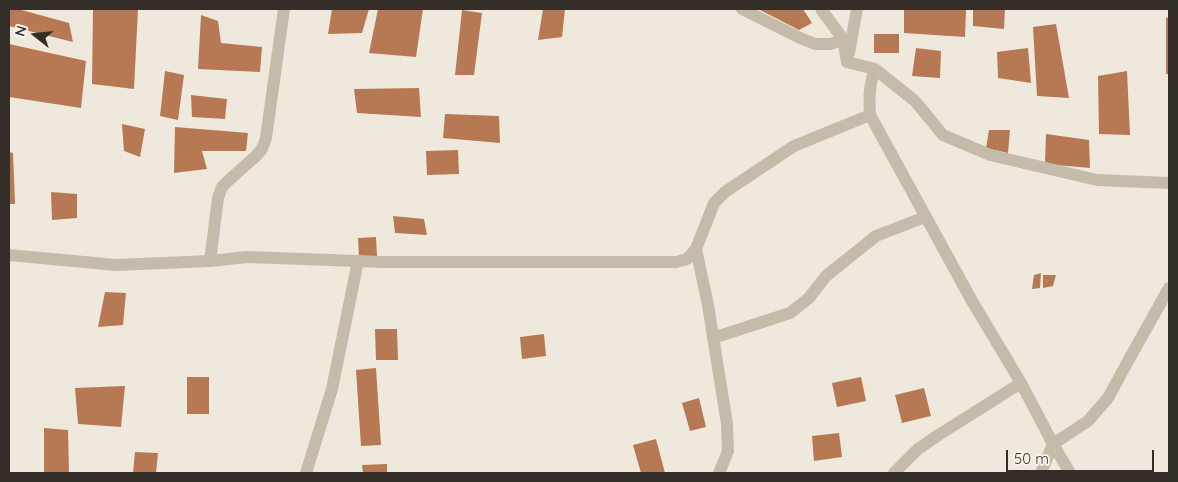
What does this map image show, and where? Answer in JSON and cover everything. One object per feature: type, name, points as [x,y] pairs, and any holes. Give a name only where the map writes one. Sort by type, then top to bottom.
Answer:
[{"type":"street","points":[[210,262],[218,198],[222,187],[256,156],[262,149],[266,138],[284,9]]},
{"type":"street","points":[[742,9],[815,44],[831,44],[843,39]]},
{"type":"street","points":[[821,9],[843,39],[847,62]]},
{"type":"street","points":[[847,62],[857,9]]},
{"type":"street","points":[[847,62],[875,69],[915,101],[943,135],[990,155],[1097,180],[1169,183]]},
{"type":"street","points":[[875,69],[868,97],[870,115],[925,217],[1070,473]]},
{"type":"street","points":[[9,255],[116,265],[210,262],[247,257],[382,262],[676,262],[687,259],[696,249],[714,203],[725,192],[794,146],[870,115]]},
{"type":"street","points":[[713,338],[790,314],[809,298],[826,276],[876,236],[925,217]]},
{"type":"street","points":[[696,249],[708,304],[727,424],[728,451],[719,473]]},
{"type":"street","points":[[306,473],[332,389],[358,261]]},
{"type":"street","points":[[1041,473],[1053,444],[1088,421],[1108,398],[1126,362],[1169,288]]},
{"type":"street","points":[[894,473],[918,449],[1020,383]]},
{"type":"building","points":[[9,9],[18,9],[69,23],[73,42],[9,26]]},
{"type":"building","points":[[93,9],[138,9],[134,89],[92,84]]},
{"type":"building","points":[[332,9],[369,9],[362,33],[328,34]]},
{"type":"building","points":[[378,9],[423,9],[416,57],[369,53]]},
{"type":"building","points":[[543,9],[565,9],[562,37],[538,40]]},
{"type":"building","points":[[758,9],[803,9],[812,23],[799,30]]},
{"type":"building","points":[[904,9],[966,9],[965,37],[904,33]]},
{"type":"building","points":[[973,9],[1005,9],[1004,29],[973,26]]},
{"type":"building","points":[[462,10],[482,13],[474,75],[455,75]]},
{"type":"building","points":[[201,15],[218,21],[221,43],[262,47],[260,72],[198,69]]},
{"type":"building","points":[[1169,17],[1169,74],[1166,74],[1166,18]]},
{"type":"building","points":[[1056,24],[1069,98],[1037,96],[1033,27]]},
{"type":"building","points":[[874,34],[899,34],[899,53],[874,53]]},
{"type":"building","points":[[9,44],[86,61],[81,108],[9,97]]},
{"type":"building","points":[[916,48],[941,51],[940,78],[912,76]]},
{"type":"building","points":[[1028,48],[1031,83],[998,78],[997,52]]},
{"type":"building","points":[[165,71],[184,75],[178,120],[160,116]]},
{"type":"building","points":[[1127,71],[1130,135],[1099,134],[1098,76]]},
{"type":"building","points":[[419,88],[421,117],[357,113],[354,89]]},
{"type":"building","points":[[191,95],[227,99],[225,119],[192,117]]},
{"type":"building","points":[[445,114],[499,116],[500,143],[443,138]]},
{"type":"building","points":[[122,124],[145,129],[140,157],[124,151]]},
{"type":"building","points":[[175,127],[248,133],[246,151],[202,151],[207,169],[174,173]]},
{"type":"building","points":[[989,130],[1010,130],[1008,153],[986,148]]},
{"type":"building","points":[[1046,134],[1089,140],[1090,168],[1045,164]]},
{"type":"building","points":[[458,150],[459,174],[427,175],[426,151]]},
{"type":"building","points":[[9,152],[13,153],[15,204],[9,204]]},
{"type":"building","points":[[51,192],[77,194],[77,218],[52,220]]},
{"type":"building","points":[[393,216],[424,219],[427,235],[395,233]]},
{"type":"building","points":[[376,237],[377,256],[359,258],[358,238]]},
{"type":"building","points":[[1041,273],[1040,288],[1032,289],[1034,275]]},
{"type":"building","points":[[1043,275],[1056,275],[1053,286],[1043,288]]},
{"type":"building","points":[[105,292],[126,293],[123,325],[98,327]]},
{"type":"building","points":[[375,329],[397,329],[398,360],[376,360]]},
{"type":"building","points":[[544,334],[546,356],[522,359],[520,337]]},
{"type":"building","points":[[376,368],[381,445],[361,446],[356,370]]},
{"type":"building","points":[[187,377],[209,377],[209,414],[187,414]]},
{"type":"building","points":[[861,377],[866,401],[837,407],[832,383]]},
{"type":"building","points":[[125,386],[121,427],[78,424],[75,388]]},
{"type":"building","points":[[924,388],[931,416],[902,423],[895,395]]},
{"type":"building","points":[[699,398],[706,427],[690,431],[682,403]]},
{"type":"building","points":[[44,428],[68,430],[69,473],[44,473]]},
{"type":"building","points":[[839,433],[842,457],[814,461],[812,436]]},
{"type":"building","points":[[656,439],[665,473],[641,473],[633,445]]},
{"type":"building","points":[[135,452],[158,453],[156,473],[133,473]]},
{"type":"building","points":[[387,464],[387,473],[363,473],[362,465]]}]
